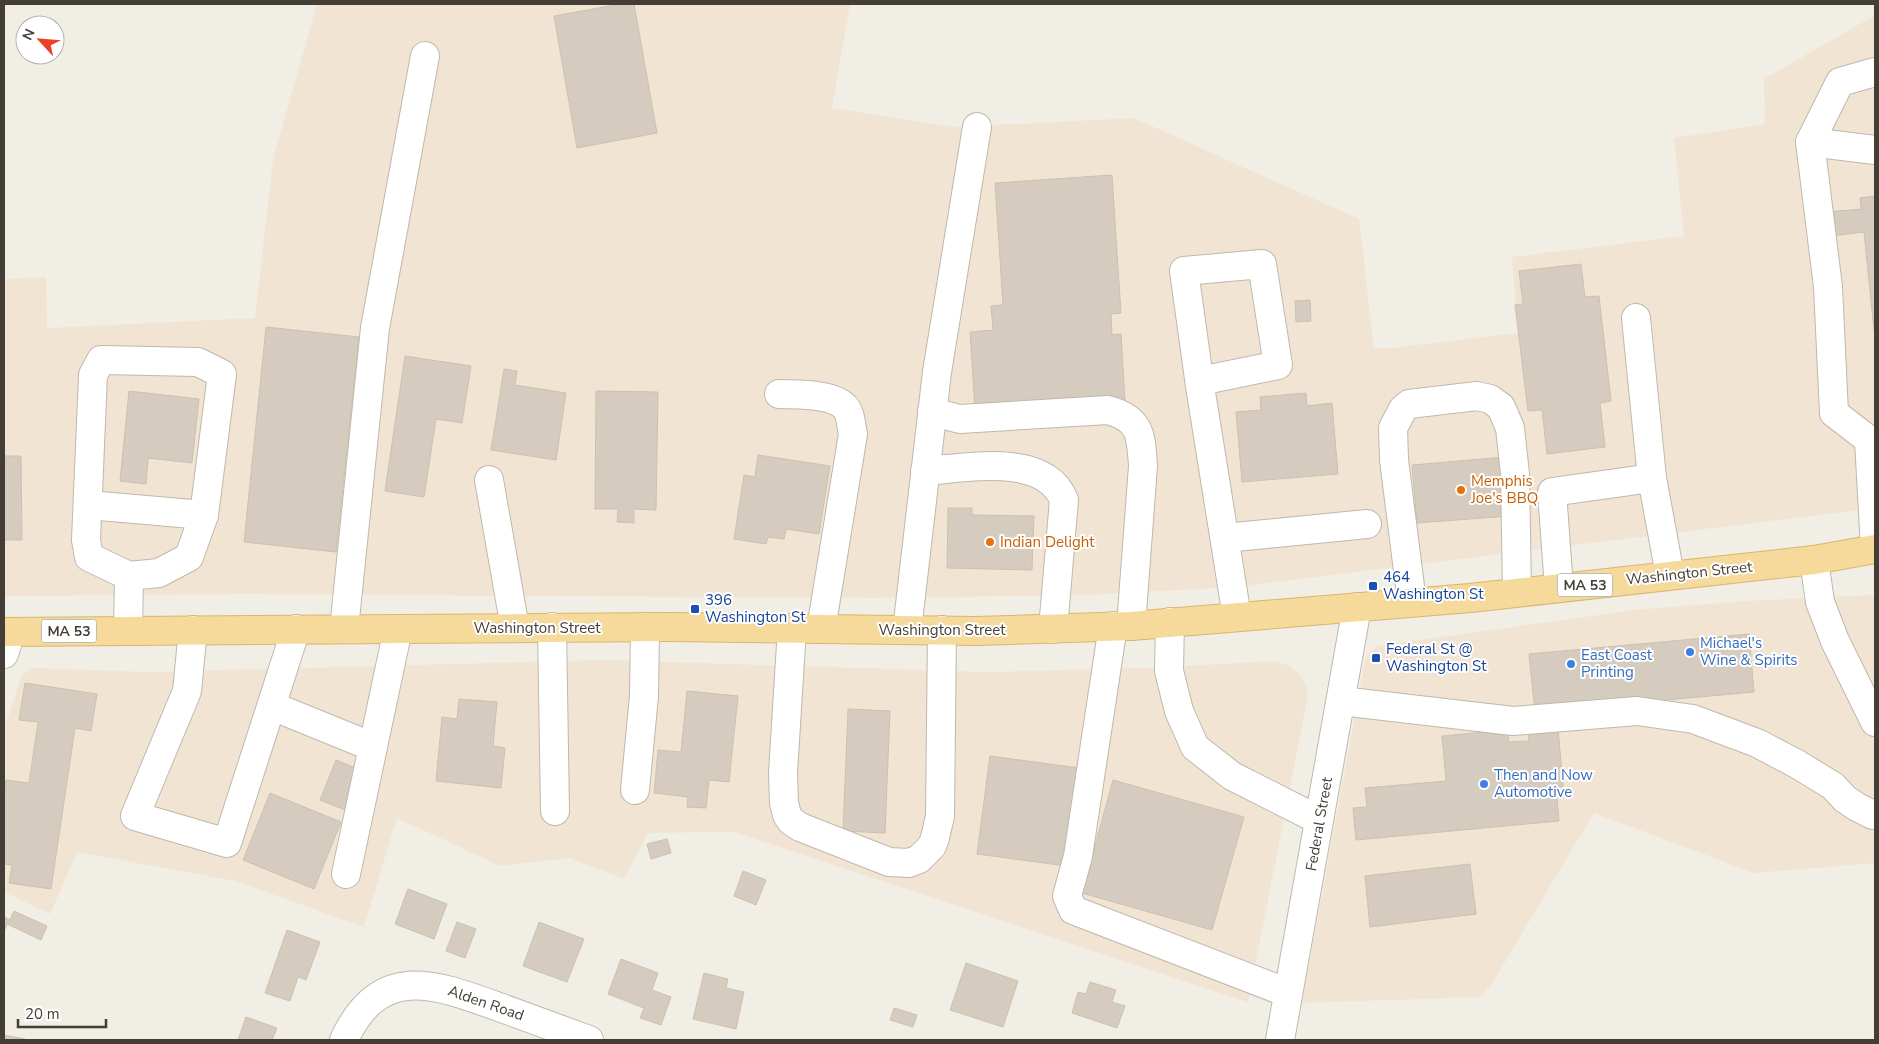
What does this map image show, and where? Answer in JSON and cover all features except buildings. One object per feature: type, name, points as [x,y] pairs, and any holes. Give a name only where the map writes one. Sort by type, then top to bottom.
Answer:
[{"type":"main road","name":"Washington Street","points":[[6,639],[128,631],[193,630],[645,627],[942,630],[1122,626],[1559,588],[1814,560],[1875,549]]},
{"type":"main road","points":[[1814,560],[1875,564]]},
{"type":"street","points":[[344,629],[376,328],[425,56]]},
{"type":"street","points":[[1875,72],[1840,82],[1810,142],[1828,287],[1834,413],[1872,439],[1875,549]]},
{"type":"street","points":[[906,630],[937,372],[977,128]]},
{"type":"street","points":[[1810,142],[1875,150]]},
{"type":"street","points":[[1200,381],[1278,365],[1262,264],[1184,271],[1200,381],[1237,617]]},
{"type":"street","points":[[1636,318],[1652,478],[1670,575]]},
{"type":"street","points":[[101,360],[198,362],[222,374],[204,514],[188,557],[159,573],[129,576],[89,557],[86,540],[93,375],[101,360]]},
{"type":"street","points":[[779,394],[825,398],[838,402],[847,408],[853,434],[822,629]]},
{"type":"street","points":[[1412,602],[1394,460],[1393,428],[1403,409],[1409,404],[1477,396],[1490,399],[1501,406],[1510,428],[1515,474],[1517,592]]},
{"type":"street","points":[[932,412],[960,419],[1108,410],[1121,415],[1135,424],[1142,443],[1143,466],[1122,626],[1078,856],[1068,896],[1073,910],[1288,994]]},
{"type":"street","points":[[926,471],[994,466],[1015,467],[1049,480],[1060,491],[1064,500],[1053,628]]},
{"type":"street","points":[[1559,588],[1552,492],[1652,478]]},
{"type":"street","points":[[489,480],[515,628]]},
{"type":"street","points":[[88,505],[204,514]]},
{"type":"street","points":[[1225,538],[1367,524]]},
{"type":"street","points":[[1814,560],[1820,602],[1835,641],[1875,722]]},
{"type":"street","points":[[128,631],[129,576]]},
{"type":"street","name":"Federal Street","points":[[1280,1040],[1357,607]]},
{"type":"street","points":[[1170,622],[1169,672],[1179,711],[1195,747],[1232,776],[1319,820]]},
{"type":"street","points":[[552,627],[555,811]]},
{"type":"street","points":[[635,790],[644,696],[645,627]]},
{"type":"street","points":[[792,628],[783,773],[784,803],[787,815],[800,828],[889,862],[909,863],[919,859],[932,846],[940,816],[942,630]]},
{"type":"street","points":[[193,630],[187,691],[135,816],[227,843],[296,629]]},
{"type":"street","points":[[346,874],[398,629]]},
{"type":"street","points":[[1340,701],[1513,721],[1637,711],[1693,719],[1757,743],[1833,786],[1845,799],[1875,815]]},
{"type":"street","points":[[272,706],[373,747]]},
{"type":"street","name":"Alden Road","points":[[344,1040],[353,1021],[375,998],[398,987],[422,985],[450,990],[589,1040]]},
{"type":"shaded area","points":[[317,4],[850,4],[832,108],[954,127],[1134,118],[1359,219],[1374,348],[1391,348],[1518,333],[1512,257],[1684,236],[1674,138],[1765,124],[1764,79],[1875,15],[1875,508],[1234,587],[1088,595],[872,598],[240,594],[4,596],[4,279],[46,277],[47,328],[255,318],[273,159]]},
{"type":"shaded area","points":[[1875,595],[1875,863],[1754,873],[1594,813],[1493,982],[1481,997],[1302,1003],[1366,656],[1376,646],[1635,610],[1745,601]]},
{"type":"shaded area","points":[[603,660],[986,672],[1146,668],[1275,661],[1290,666],[1301,676],[1307,689],[1307,700],[1248,1002],[734,832],[648,833],[624,879],[569,858],[500,866],[397,818],[364,927],[235,881],[77,852],[50,914],[4,892],[4,729],[22,675],[32,668],[146,672]]},
{"type":"place","name":"Memphis Joe's BBQ","points":[[1461,490]]},
{"type":"place","name":"Indian Delight","points":[[990,542]]},
{"type":"place","name":"464 Washington St","points":[[1373,586]]},
{"type":"place","name":"396 Washington St","points":[[695,609]]},
{"type":"place","name":"Michael's Wine & Spirits","points":[[1690,652]]},
{"type":"place","name":"Federal St @ Washington St","points":[[1376,658]]},
{"type":"place","name":"East Coast Printing","points":[[1571,664]]},
{"type":"place","name":"Then and Now Automotive","points":[[1484,784]]}]
